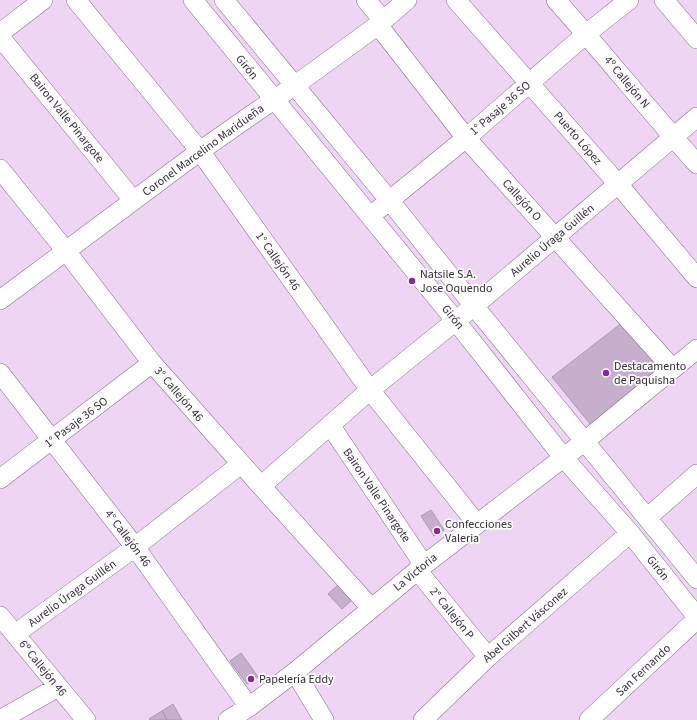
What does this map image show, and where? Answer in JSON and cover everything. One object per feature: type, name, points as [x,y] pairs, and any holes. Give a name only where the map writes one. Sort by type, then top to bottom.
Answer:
[{"type":"street","points":[[0,33],[42,0]]},
{"type":"street","name":"1° Callejón 46","points":[[76,0],[200,150],[370,390],[477,524]]},
{"type":"street","name":"Girón","points":[[193,0],[455,320],[563,457],[630,533],[697,618]]},
{"type":"street","name":"Girón","points":[[224,0],[390,201],[697,579]]},
{"type":"street","name":"Callejón O","points":[[366,0],[380,23],[466,138],[673,369]]},
{"type":"street","name":"Coronel Marcelino Maridueña","points":[[0,300],[200,150],[294,86],[380,23],[407,0]]},
{"type":"street","name":"Puerto López","points":[[456,0],[618,184],[697,278]]},
{"type":"street","name":"4º Callejón N","points":[[556,0],[673,138],[697,164]]},
{"type":"street","name":"1° Pasaje 36 SO","points":[[370,216],[466,138],[586,34],[629,0]]},
{"type":"street","points":[[664,0],[697,39]]},
{"type":"street","name":"Bairon Valle Pinargote","points":[[0,37],[134,200]]},
{"type":"street","name":"Aurelio Úraga Guillén","points":[[261,486],[370,390],[474,306],[697,117]]},
{"type":"street","name":"3° Callejón 46","points":[[0,169],[66,251],[152,363],[371,608]]},
{"type":"street","name":"La Victoria","points":[[228,720],[249,707],[295,672],[420,567],[585,441],[697,349]]},
{"type":"street","name":"1° Pasaje 36 SO","points":[[0,480],[152,363]]},
{"type":"street","name":"4° Callejón 46","points":[[0,373],[135,547],[249,707]]},
{"type":"street","name":"Bairon Valle Pinargote","points":[[330,425],[420,567]]},
{"type":"street","name":"Aurelio Úraga Guillén","points":[[16,634],[135,547],[241,464]]},
{"type":"street","points":[[647,518],[697,474]]},
{"type":"street","name":"Abel Gilbert Vásconez","points":[[423,720],[488,657],[630,533]]},
{"type":"street","name":"2° Callejón P","points":[[420,567],[488,657]]},
{"type":"street","name":"6º Callejón 46","points":[[0,616],[86,720]]},
{"type":"street","name":"San Fernando","points":[[589,720],[697,618]]},
{"type":"street","points":[[295,672],[324,720]]},
{"type":"street","points":[[0,720],[58,687]]},
{"type":"building","name":"Destacamento de Paquisha","points":[[623,322],[660,368],[591,425],[552,377]]},
{"type":"building","points":[[431,510],[444,530],[434,536],[421,516]]},
{"type":"building","points":[[338,585],[352,600],[342,609],[328,594]]},
{"type":"building","points":[[241,653],[258,677],[247,684],[230,661]]},
{"type":"building","points":[[173,704],[182,720],[167,720],[162,711]]},
{"type":"building","points":[[162,711],[167,720],[149,719]]},
{"type":"place","name":"Natsile S.A. Jose Oquendo","points":[[412,281]]},
{"type":"place","name":"Destacamento de Paquisha","points":[[606,373]]},
{"type":"place","name":"Confecciones Valeria","points":[[437,531]]},
{"type":"place","name":"Papelería Eddy","points":[[251,679]]}]
